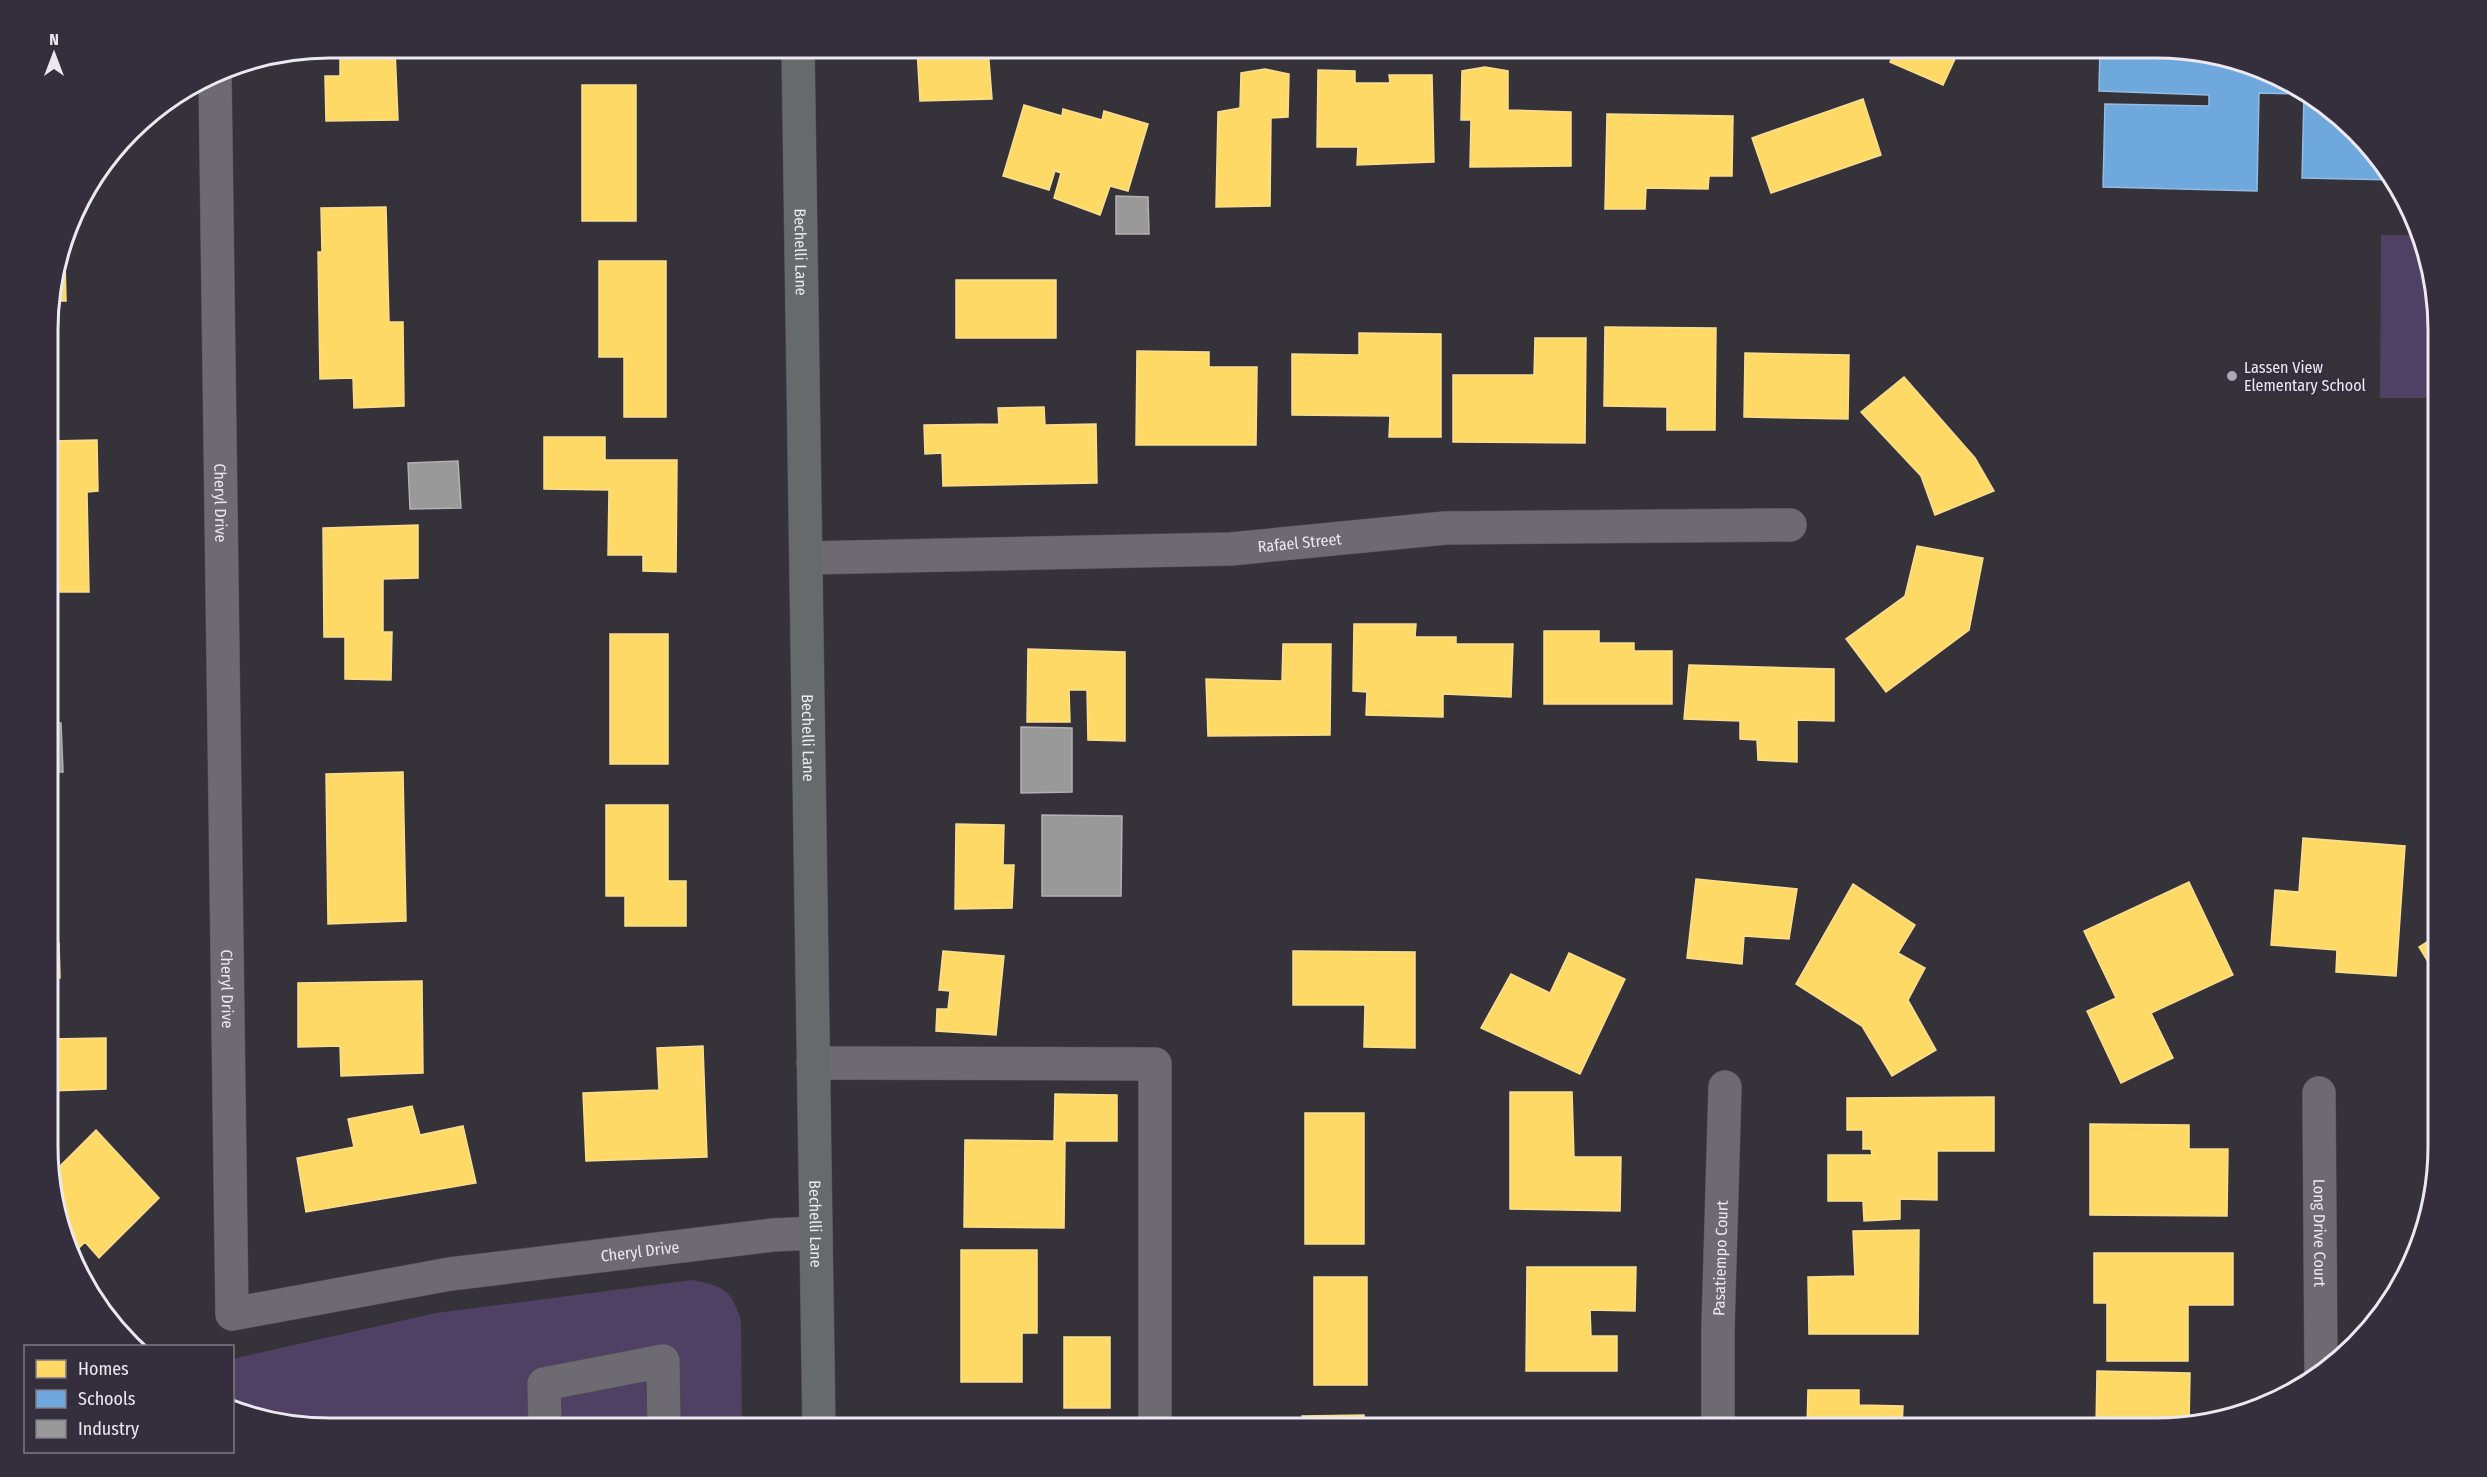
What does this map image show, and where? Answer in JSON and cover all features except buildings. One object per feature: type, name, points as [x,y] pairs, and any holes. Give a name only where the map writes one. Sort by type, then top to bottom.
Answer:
[{"type":"main road","name":"Bechelli Lane","points":[[798,58],[819,1418]]},
{"type":"street","name":"Cheryl Drive","points":[[215,84],[232,1314],[450,1274],[773,1234],[816,1233]]},
{"type":"street","name":"Rafael Street","points":[[806,558],[1231,549],[1445,528],[1790,525]]},
{"type":"street","points":[[813,1064],[1155,1064],[1155,1418]]},
{"type":"street","name":"Pasatiempo Court","points":[[1718,1418],[1718,1328],[1725,1087]]},
{"type":"street","name":"Long Drive Court","points":[[2319,1093],[2320,1364]]},
{"type":"street","points":[[544,1418],[544,1384],[663,1361],[664,1418]]},
{"type":"shaded area","points":[[2381,235],[2411,235],[2423,277],[2428,313],[2428,398],[2380,398]]},
{"type":"shaded area","points":[[692,1280],[711,1284],[729,1295],[741,1320],[742,1418],[313,1418],[277,1413],[234,1401],[234,1359],[436,1313]]},
{"type":"place","name":"Lassen View Elementary School","points":[[2232,376]]}]
